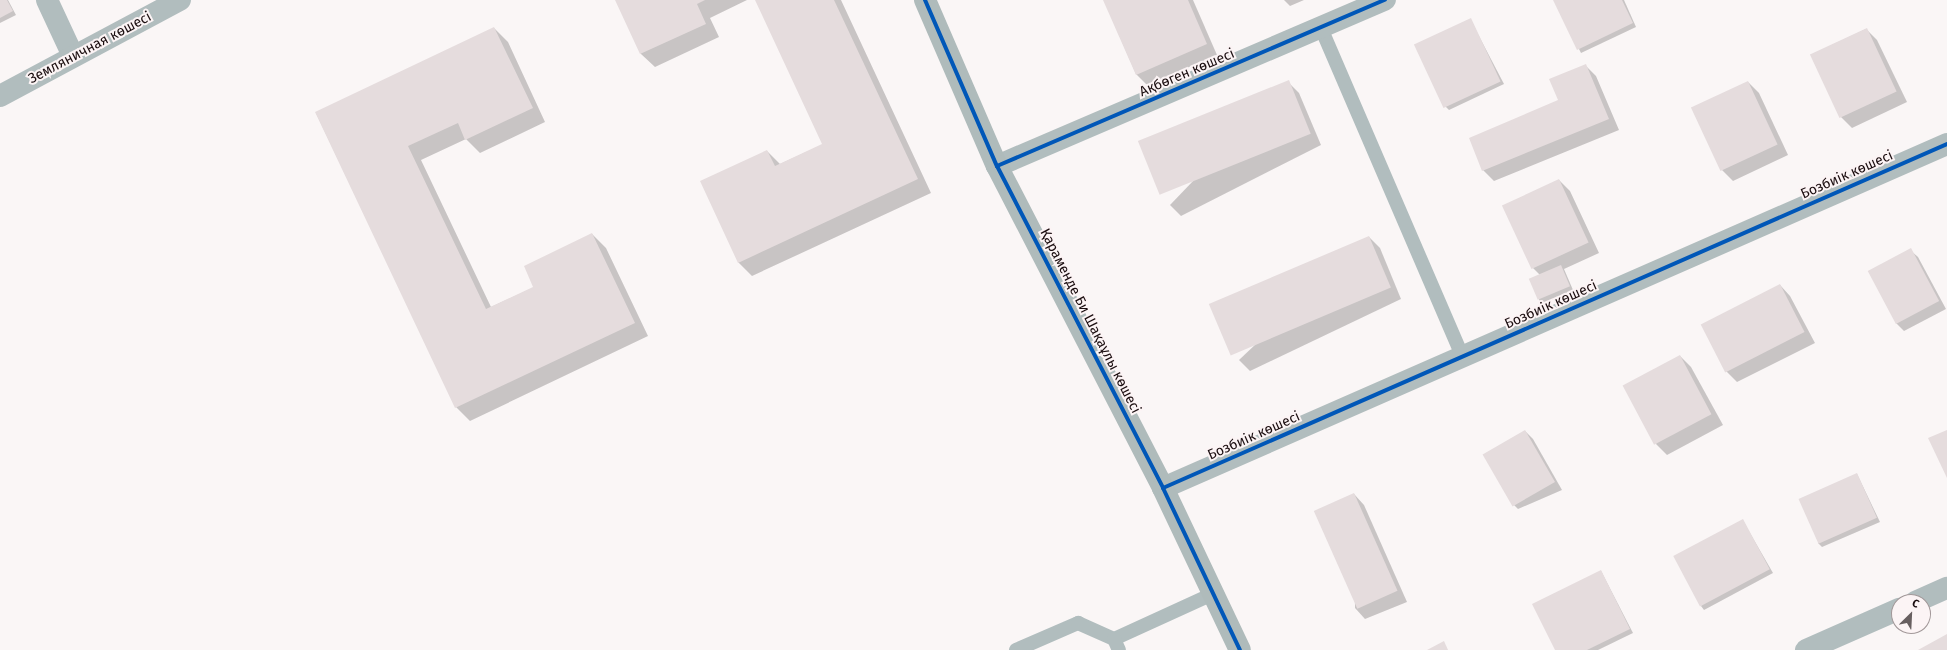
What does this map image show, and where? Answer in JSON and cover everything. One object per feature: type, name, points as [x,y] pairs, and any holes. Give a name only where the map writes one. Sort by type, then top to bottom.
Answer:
[{"type":"street","points":[[46,0],[73,56]]},
{"type":"street","name":"Земляничная көшесі","points":[[0,96],[180,0]]},
{"type":"street","name":"Қараменде Би Шақаұлы көшесі","points":[[925,0],[997,166],[1163,488],[1215,593],[1240,650]]},
{"type":"street","name":"Ақбөген көшесі","points":[[997,166],[1385,0]]},
{"type":"street","name":"Бозбиік көшесі","points":[[1163,488],[1947,144]]},
{"type":"street","points":[[1931,595],[1947,588]]},
{"type":"street","points":[[1806,650],[1891,613]]},
{"type":"lane","points":[[1321,28],[1462,356]]},
{"type":"lane","points":[[1016,650],[1078,623],[1116,645],[1215,593]]},
{"type":"building","points":[[0,0],[7,0],[13,11],[0,18]]},
{"type":"building","points":[[615,0],[705,0],[697,4],[706,24],[640,54]]},
{"type":"building","points":[[755,0],[834,0],[918,179],[738,263],[700,181],[767,150],[775,166],[822,144]]},
{"type":"building","points":[[1103,0],[1188,0],[1207,44],[1136,75]]},
{"type":"building","points":[[1553,0],[1622,0],[1633,23],[1577,50]]},
{"type":"building","points":[[1471,18],[1501,81],[1443,108],[1414,45]]},
{"type":"building","points":[[494,27],[533,108],[465,140],[458,123],[408,146],[486,309],[533,287],[524,266],[592,233],[635,323],[455,408],[315,112]]},
{"type":"building","points":[[1867,28],[1897,91],[1839,118],[1810,55]]},
{"type":"building","points":[[1586,64],[1609,119],[1482,171],[1469,138],[1558,100],[1549,79]]},
{"type":"building","points":[[1289,80],[1311,134],[1160,195],[1138,141]]},
{"type":"building","points":[[1748,81],[1778,144],[1720,171],[1691,108]]},
{"type":"building","points":[[1559,179],[1589,242],[1531,269],[1502,206]]},
{"type":"building","points":[[1369,236],[1391,288],[1231,356],[1209,304]]},
{"type":"building","points":[[1911,248],[1939,301],[1896,324],[1868,271]]},
{"type":"building","points":[[1561,265],[1570,286],[1538,300],[1529,279]]},
{"type":"building","points":[[1780,284],[1805,332],[1725,373],[1701,324]]},
{"type":"building","points":[[1680,355],[1711,414],[1654,445],[1623,386]]},
{"type":"building","points":[[1525,430],[1555,482],[1513,506],[1483,454]]},
{"type":"building","points":[[1947,430],[1947,478],[1928,438]]},
{"type":"building","points":[[1857,473],[1877,518],[1818,544],[1799,499]]},
{"type":"building","points":[[1354,493],[1398,591],[1357,609],[1314,511]]},
{"type":"building","points":[[1743,519],[1770,569],[1700,606],[1673,556]]},
{"type":"building","points":[[1601,570],[1630,629],[1587,650],[1555,650],[1532,604]]},
{"type":"building","points":[[1947,634],[1947,650],[1918,650]]},
{"type":"building","points":[[1444,641],[1448,650],[1427,650]]},
{"type":"cycle path","points":[[925,0],[997,166],[1163,488],[1240,650]]},
{"type":"cycle path","points":[[997,166],[1385,0]]},
{"type":"cycle path","points":[[1163,488],[1947,144]]}]
